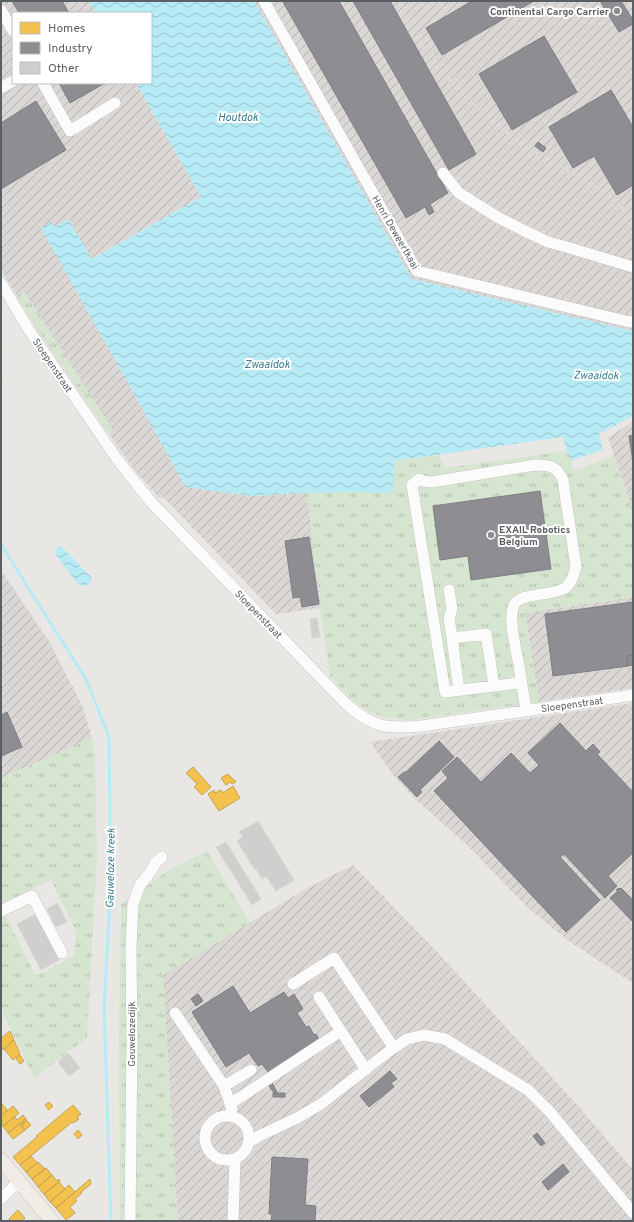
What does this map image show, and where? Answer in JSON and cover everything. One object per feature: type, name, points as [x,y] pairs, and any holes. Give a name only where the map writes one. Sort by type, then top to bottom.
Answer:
[{"type":"main road","points":[[1,1160],[52,1221]]},
{"type":"street","name":"Henri Deweertkaai","points":[[264,1],[417,271],[633,322]]},
{"type":"street","points":[[1,10],[12,29]]},
{"type":"street","points":[[1,88],[12,82]]},
{"type":"street","points":[[43,84],[70,131],[115,103]]},
{"type":"street","points":[[443,173],[459,193],[498,218],[548,242],[633,267]]},
{"type":"street","name":"Sloepenstraat","points":[[1,283],[30,330],[117,459],[151,502],[359,716],[372,723],[387,727],[402,728],[633,695]]},
{"type":"street","points":[[521,682],[445,692],[412,485],[419,479],[424,482],[432,482],[535,465],[548,465],[560,471],[563,480],[576,567],[574,577],[566,588],[550,594],[522,598],[515,604],[512,628],[526,711]]},
{"type":"street","points":[[449,590],[452,609],[449,618],[459,690]]},
{"type":"street","points":[[452,638],[486,634],[494,686]]},
{"type":"street","name":"Gouwelozedijk","points":[[130,1221],[132,1044],[131,948],[133,904],[140,885],[152,870],[155,863],[162,857]]},
{"type":"street","points":[[1,911],[32,896],[62,953]]},
{"type":"street","points":[[293,984],[334,958],[394,1048]]},
{"type":"street","points":[[319,997],[366,1070]]},
{"type":"street","points":[[175,1014],[224,1086],[232,1109],[230,1116]]},
{"type":"street","points":[[230,1104],[341,1031]]},
{"type":"street","points":[[249,1142],[321,1104],[407,1039],[424,1035],[445,1039],[528,1090],[550,1112],[633,1213]]},
{"type":"street","points":[[224,1086],[251,1070]]},
{"type":"street","points":[[230,1116],[241,1120],[248,1130],[249,1142],[245,1152],[235,1159],[225,1160],[216,1157],[208,1150],[205,1141],[206,1130],[211,1122],[220,1117],[230,1116]]},
{"type":"street","points":[[233,1221],[235,1159]]},
{"type":"street","points":[[1,1198],[19,1181]]},
{"type":"shaded area","points":[[1,1],[89,1],[95,12],[12,12],[12,84],[137,84],[201,197],[91,259],[56,253],[186,487],[252,496],[301,493],[309,505],[314,557],[320,595],[320,608],[276,614],[163,497],[159,498],[133,468],[110,435],[35,326],[1,270]]},
{"type":"shaded area","points":[[254,1],[633,1],[633,330],[412,279]]},
{"type":"shaded area","points":[[633,421],[633,518],[629,499],[608,438]]},
{"type":"shaded area","points":[[1,570],[50,643],[83,707],[92,738],[1,778]]},
{"type":"shaded area","points":[[633,597],[633,688],[539,702],[525,613]]},
{"type":"shaded area","points":[[633,703],[633,983],[569,941],[530,910],[468,846],[416,800],[394,776],[370,742]]},
{"type":"shaded area","points":[[353,865],[442,957],[580,1108],[633,1170],[633,1221],[178,1221],[163,975],[311,886]]},
{"type":"green space","points":[[24,292],[112,428],[110,435],[35,326],[17,296]]},
{"type":"green space","points":[[567,451],[572,460],[573,471],[614,456],[629,499],[633,518],[633,597],[525,613],[539,702],[408,720],[388,718],[369,712],[353,701],[330,676],[320,608],[320,595],[314,557],[309,505],[301,493],[392,493],[394,461],[439,455],[445,468]]},
{"type":"green space","points":[[92,738],[95,756],[97,858],[87,1038],[34,1078],[1,1009],[1,907],[36,976],[74,956],[76,931],[51,880],[1,904],[1,778]]},
{"type":"green space","points":[[207,851],[250,923],[163,975],[178,1221],[120,1221],[119,1034],[121,904],[169,870]]},
{"type":"water","name":"Zwaaidok","points":[[89,1],[254,1],[412,279],[632,331],[633,416],[599,434],[603,450],[572,460],[567,451],[563,437],[394,461],[393,493],[301,493],[252,496],[186,487],[41,228],[51,222],[54,227],[68,219],[92,259],[201,197],[137,84],[152,84],[152,12],[95,12]]},
{"type":"water","points":[[58,547],[62,547],[92,578],[92,581],[83,586],[77,583],[56,555],[55,550]]},
{"type":"building: Homes","points":[[193,767],[211,787],[202,795],[194,787],[197,784],[186,773]]},
{"type":"building: Homes","points":[[228,774],[236,782],[232,784],[230,782],[226,785],[221,778]]},
{"type":"building: Homes","points":[[233,786],[240,798],[219,811],[208,794],[214,790],[215,793],[221,790],[223,793]]},
{"type":"building: Homes","points":[[10,1031],[14,1040],[1,1051],[1,1038]]},
{"type":"building: Homes","points":[[14,1040],[20,1054],[13,1060],[4,1049]]},
{"type":"building: Homes","points":[[20,1055],[24,1061],[20,1064],[16,1058]]},
{"type":"building: Homes","points":[[49,1102],[53,1106],[49,1110],[45,1105]]},
{"type":"building: Homes","points":[[1,1103],[7,1110],[1,1116]]},
{"type":"building: Homes","points":[[73,1105],[81,1114],[77,1117],[79,1119],[73,1123],[72,1122],[20,1165],[13,1157]]},
{"type":"building: Homes","points":[[13,1106],[19,1113],[3,1126],[1,1124],[1,1116]]},
{"type":"building: Homes","points":[[23,1115],[26,1119],[8,1133],[3,1126],[15,1117],[17,1120]]},
{"type":"building: Homes","points":[[26,1119],[27,1121],[21,1125],[25,1130],[13,1139],[8,1133]]},
{"type":"building: Homes","points":[[27,1121],[31,1125],[25,1130],[21,1125]]},
{"type":"building: Homes","points":[[78,1130],[82,1135],[78,1139],[74,1134]]},
{"type":"building: Homes","points":[[31,1156],[37,1163],[26,1172],[20,1165]]},
{"type":"building: Homes","points":[[38,1162],[45,1169],[32,1179],[26,1172]]},
{"type":"building: Homes","points":[[46,1168],[52,1175],[38,1187],[32,1179]]},
{"type":"building: Homes","points":[[52,1175],[57,1181],[59,1179],[60,1181],[44,1194],[38,1187]]},
{"type":"building: Homes","points":[[90,1179],[91,1184],[81,1192],[82,1193],[75,1199],[77,1201],[70,1207],[75,1213],[66,1220],[56,1208]]},
{"type":"building: Homes","points":[[59,1182],[65,1189],[50,1202],[44,1194]]},
{"type":"building: Homes","points":[[69,1185],[75,1192],[56,1208],[50,1202]]},
{"type":"building: Homes","points":[[18,1210],[25,1218],[22,1221],[10,1221],[9,1219]]},
{"type":"building: Industry","points":[[12,1],[62,1],[68,12],[18,12]]},
{"type":"building: Industry","points":[[339,1],[448,193],[430,204],[434,212],[429,215],[425,207],[406,218],[283,2]]},
{"type":"building: Industry","points":[[353,1],[390,1],[476,154],[449,170]]},
{"type":"building: Industry","points":[[472,1],[534,1],[442,55],[426,28]]},
{"type":"building: Industry","name":"Continental Cargo Carrier","points":[[600,1],[621,1],[633,20],[633,24],[619,32]]},
{"type":"building: Industry","points":[[544,36],[577,92],[512,130],[479,74]]},
{"type":"building: Industry","points":[[60,84],[103,84],[70,103]]},
{"type":"building: Industry","points":[[611,90],[633,127],[633,185],[617,195],[594,156],[573,168],[549,127]]},
{"type":"building: Industry","points":[[36,101],[66,150],[1,189],[1,123]]},
{"type":"building: Industry","points":[[538,142],[546,148],[543,152],[535,146]]},
{"type":"building: Industry","points":[[633,435],[633,462],[629,436]]},
{"type":"building: Industry","name":"EXAIL Robotics Belgium","points":[[540,491],[551,569],[471,580],[468,556],[440,560],[433,506]]},
{"type":"building: Industry","points":[[309,537],[319,604],[302,607],[300,597],[293,598],[285,541]]},
{"type":"building: Industry","points":[[633,602],[633,655],[627,656],[628,666],[553,676],[545,614]]},
{"type":"building: Industry","points":[[633,655],[633,665],[628,666],[627,656]]},
{"type":"building: Industry","points":[[7,712],[22,747],[1,756],[1,715]]},
{"type":"building: Industry","points":[[560,723],[586,751],[593,744],[600,752],[597,754],[633,792],[633,853],[608,876],[617,886],[605,898],[564,854],[560,857],[600,900],[566,932],[434,791],[448,778],[442,771],[457,757],[481,782],[511,753],[530,773],[539,765],[528,753]]},
{"type":"building: Industry","points":[[439,741],[454,757],[420,790],[422,792],[417,797],[398,777],[406,772]]},
{"type":"building: Industry","points":[[621,888],[633,900],[633,922],[610,898],[618,891],[616,890]]},
{"type":"building: Industry","points":[[233,986],[250,1013],[284,992],[288,998],[294,994],[303,1009],[297,1013],[306,1027],[309,1026],[314,1035],[316,1034],[319,1039],[268,1072],[262,1064],[258,1066],[249,1053],[226,1067],[192,1012]]},
{"type":"building: Industry","points":[[198,994],[203,1001],[196,1006],[191,999]]},
{"type":"building: Industry","points":[[390,1071],[397,1079],[391,1083],[394,1087],[369,1107],[360,1096]]},
{"type":"building: Industry","points":[[271,1081],[277,1092],[276,1093],[274,1093],[267,1083]]},
{"type":"building: Industry","points":[[273,1093],[285,1093],[285,1097],[273,1097]]},
{"type":"building: Industry","points":[[537,1133],[545,1143],[541,1146],[533,1136]]},
{"type":"building: Industry","points":[[272,1157],[308,1159],[305,1205],[316,1206],[315,1221],[271,1221],[272,1214],[269,1214]]},
{"type":"building: Industry","points":[[563,1164],[569,1172],[548,1190],[542,1182]]},
{"type":"building: Other","points":[[317,618],[320,637],[312,638],[310,619]]},
{"type":"building: Other","points":[[258,821],[294,880],[276,891],[266,876],[262,879],[237,841],[243,837],[239,832]]},
{"type":"building: Other","points":[[226,842],[261,899],[252,905],[216,847]]},
{"type":"building: Other","points":[[57,903],[67,922],[56,927],[47,909]]},
{"type":"building: Other","points":[[36,914],[59,960],[41,970],[17,924]]},
{"type":"building: Other","points":[[68,1053],[80,1068],[69,1076],[58,1062]]},
{"type":"waterway","name":"Gauweloze kreek","points":[[1,544],[86,679],[109,737],[111,883],[104,1007],[111,1221]]},
{"type":"railway","points":[[395,1],[412,31],[435,63],[460,91],[488,117],[533,151],[599,189],[623,208],[633,219]]},
{"type":"railway","points":[[1,324],[44,394],[83,450],[112,488],[159,543],[290,686],[395,797],[472,885],[633,1060]]},
{"type":"railway","points":[[1,340],[46,412],[74,452],[111,500],[163,562],[633,1075]]},
{"type":"railway","points":[[1,368],[64,464],[99,509],[169,594],[184,610],[217,639]]},
{"type":"railway","points":[[118,518],[160,568],[334,758]]},
{"type":"railway","points":[[622,1072],[633,1084]]},
{"type":"place","name":"Continental Cargo Carrier","points":[[617,11]]},
{"type":"place","name":"EXAIL Robotics Belgium","points":[[491,535]]},
{"type":"water label","name":"Houtdok","points":[[238,117]]}]
